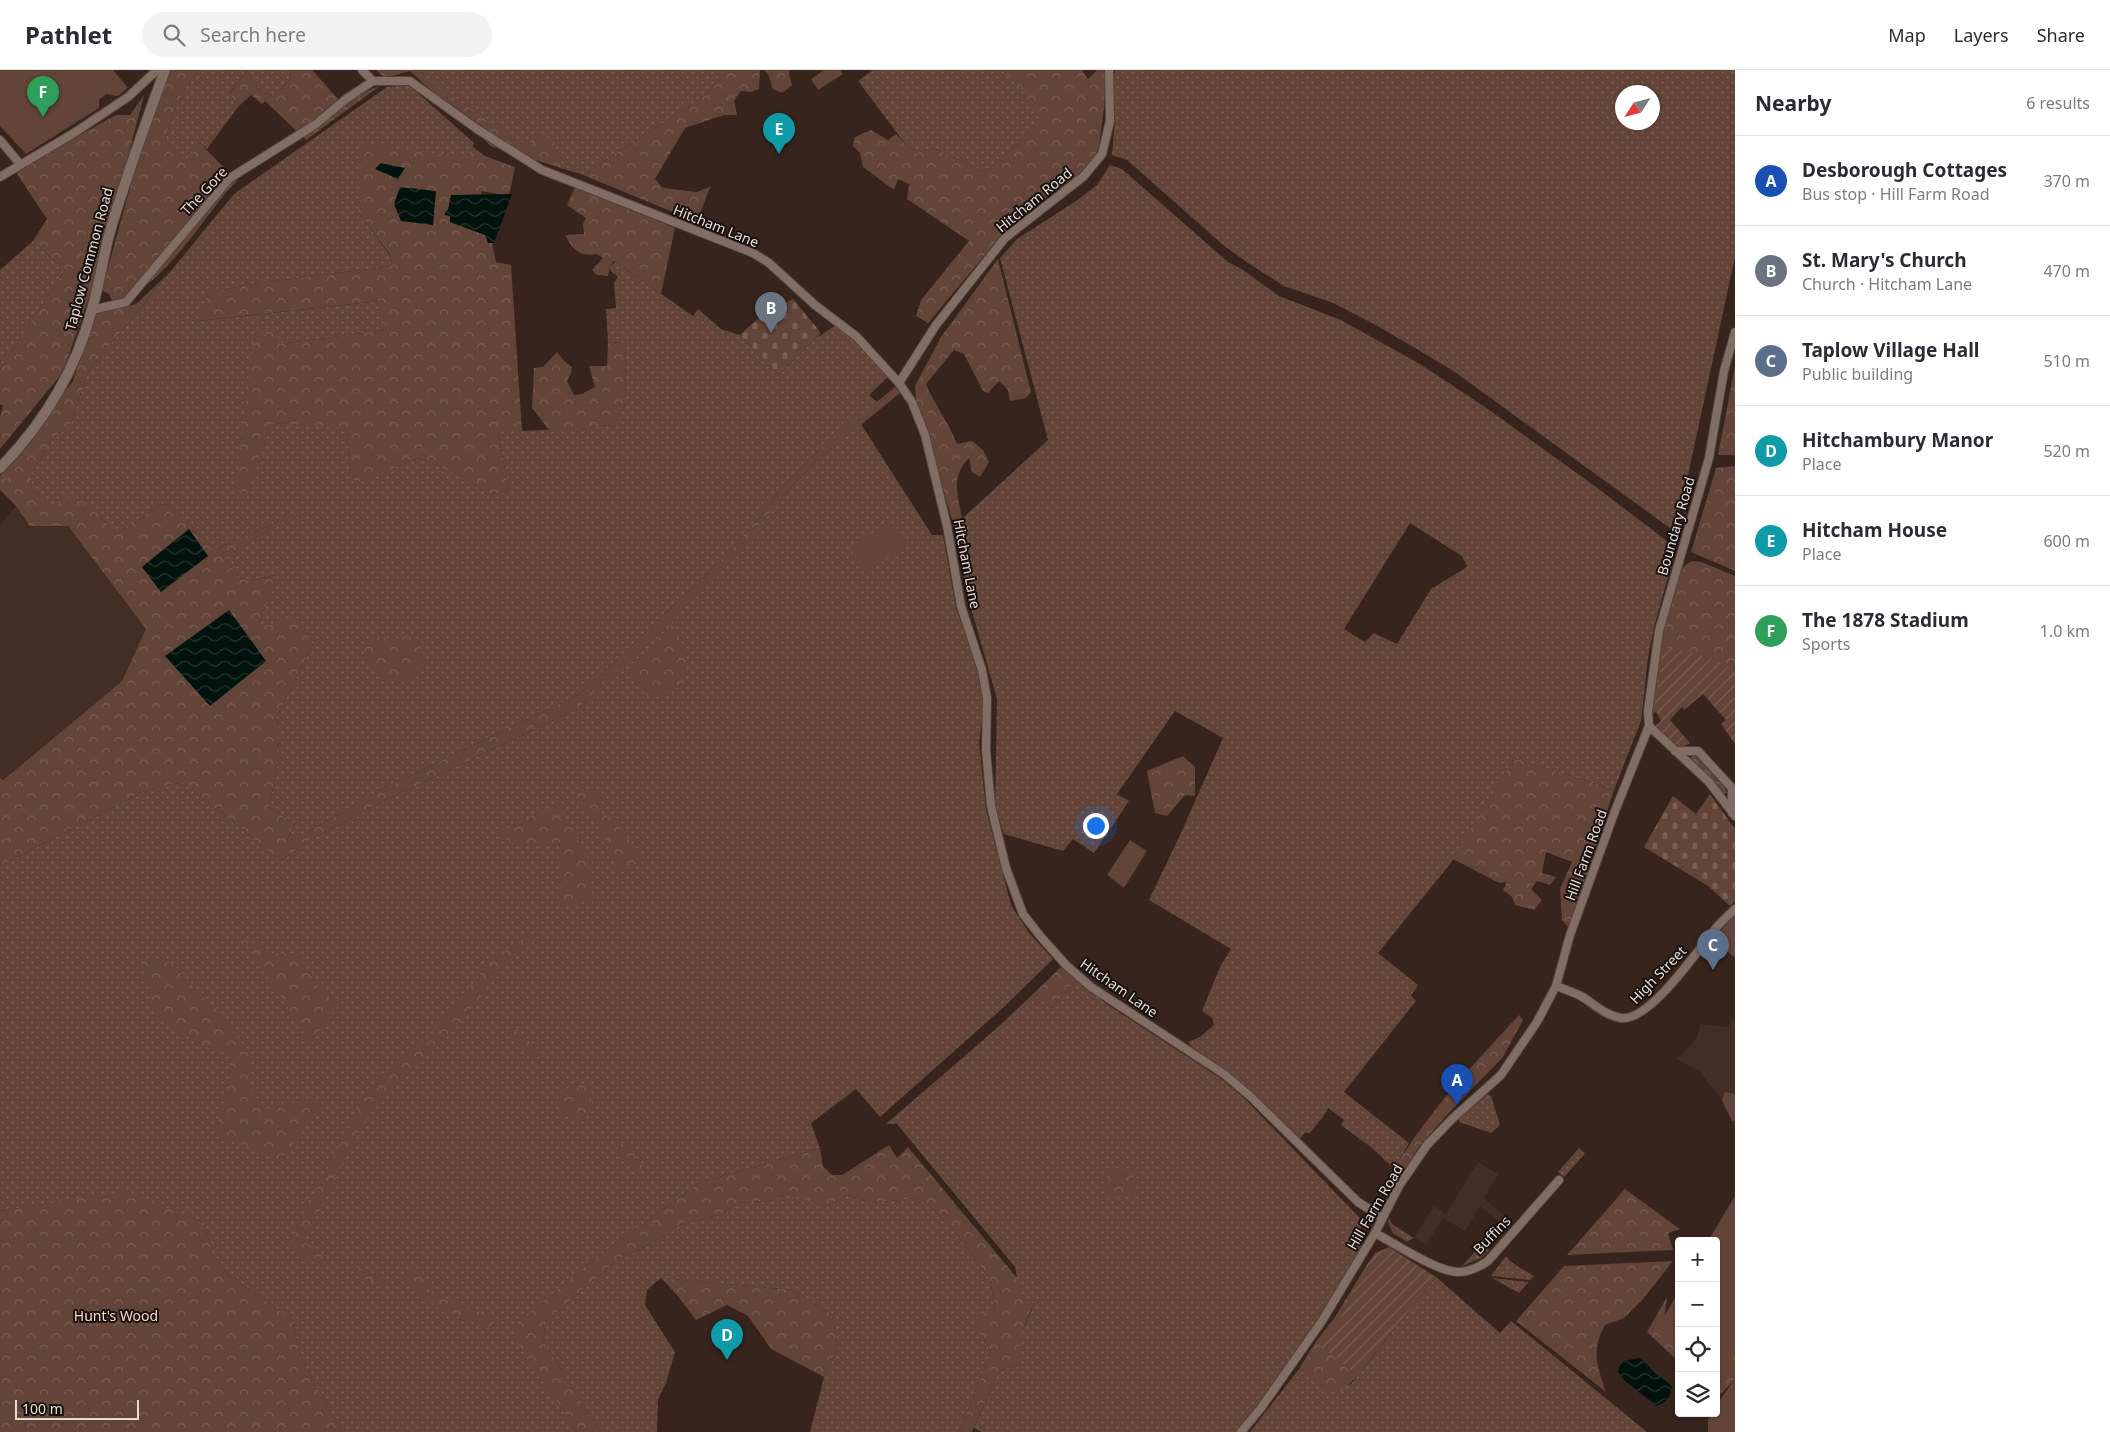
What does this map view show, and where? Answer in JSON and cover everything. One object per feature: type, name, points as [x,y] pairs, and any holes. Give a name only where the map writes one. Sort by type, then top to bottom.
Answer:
[{"type":"street","points":[[0,177],[74,133],[128,97],[157,70]]},
{"type":"street","name":"Taplow Common Road","points":[[0,468],[25,442],[57,396],[76,354],[92,310],[109,236],[129,168],[165,70]]},
{"type":"street","points":[[362,70],[373,81]]},
{"type":"street","name":"Hitcham Road","points":[[899,383],[936,325],[1005,238],[1039,214],[1084,176],[1102,154],[1110,121],[1108,70]]},
{"type":"street","name":"The Gore","points":[[92,310],[126,302],[230,178],[316,124],[346,99],[373,81]]},
{"type":"street","name":"Hitcham Lane","points":[[373,81],[410,81],[477,129],[542,170],[753,253],[769,263],[815,305],[857,337],[899,383],[912,402],[925,434],[947,526],[961,606],[982,670],[987,698],[986,750],[991,806],[1006,868],[1023,914],[1041,938],[1066,965],[1109,1000],[1224,1074],[1250,1096],[1358,1202],[1382,1217]]},
{"type":"street","points":[[0,140],[20,164]]},
{"type":"street","name":"Boundary Road","points":[[1649,726],[1648,711],[1659,631],[1709,458],[1724,371],[1735,332]]},
{"type":"street","points":[[1649,726],[1709,782],[1734,815]]},
{"type":"street","name":"Hill Farm Road","points":[[1241,1432],[1261,1408],[1322,1321],[1375,1233],[1399,1186],[1427,1145],[1452,1119],[1501,1075],[1524,1042],[1556,986],[1570,936],[1615,811],[1649,726]]},
{"type":"street","points":[[1676,751],[1698,751],[1704,756],[1732,788],[1734,815]]},
{"type":"street","name":"High Street","points":[[1556,986],[1580,996],[1608,1014],[1622,1018],[1635,1016],[1649,1006],[1678,976],[1716,928],[1735,909]]},
{"type":"street","name":"Buffins","points":[[1375,1233],[1444,1269],[1458,1273],[1474,1269],[1488,1261],[1558,1180]]},
{"type":"shaded area","points":[[16,506],[30,526],[68,526],[146,629],[122,681],[2,780],[0,778],[0,525]]},
{"type":"shaded area","points":[[1731,1020],[1735,1021],[1735,1128],[1721,1099],[1700,1072],[1677,1059],[1697,1038],[1700,1024],[1728,1027]]},
{"type":"shaded area","points":[[1478,1162],[1498,1174],[1484,1198],[1510,1221],[1506,1227],[1480,1206],[1465,1231],[1443,1218],[1426,1245],[1414,1238],[1434,1206],[1446,1214]]},
{"type":"green space","points":[[0,70],[113,70],[128,88],[118,96],[106,94],[99,100],[99,108],[26,154],[0,126]]},
{"type":"green space","points":[[170,70],[199,70],[183,94],[165,140],[185,162],[200,143],[237,181],[160,273],[129,297],[113,303],[109,294],[102,290],[142,144]]},
{"type":"green space","points":[[199,70],[290,70],[291,78],[274,97],[260,91],[246,71],[230,93],[238,107],[207,149],[200,143],[185,162],[165,140],[183,94]]},
{"type":"green space","points":[[290,70],[312,70],[340,101],[380,86],[306,140],[265,101],[262,104],[251,95],[238,107],[230,94],[246,71],[260,91],[274,97],[291,78]]},
{"type":"green space","points":[[376,70],[426,70],[425,76],[443,91],[528,146],[535,133],[554,141],[561,162],[571,171],[491,146],[410,71],[385,78]]},
{"type":"green space","points":[[411,70],[725,70],[706,95],[583,175],[491,146]]},
{"type":"green space","points":[[725,70],[760,70],[759,89],[751,92],[741,91],[734,100],[737,115],[724,115],[685,128],[655,179],[663,188],[697,192],[710,187],[697,222],[583,175],[706,95]]},
{"type":"green space","points":[[764,70],[790,70],[789,74],[792,85],[782,93],[773,89],[768,74]]},
{"type":"green space","points":[[824,70],[840,70],[843,74],[818,90],[811,79]]},
{"type":"green space","points":[[873,70],[1004,70],[1043,114],[1017,145],[984,172],[933,148],[917,153],[906,145],[858,81]]},
{"type":"green space","points":[[1004,70],[1082,70],[1088,79],[1097,70],[1106,70],[1099,146],[1095,156],[1080,174],[1033,206],[1000,237],[928,323],[916,316],[921,300],[969,241],[907,199],[909,184],[898,179],[894,190],[863,167],[860,153],[853,146],[855,137],[871,130],[888,140],[896,134],[917,153],[933,148],[984,172],[1017,145],[1042,114]]},
{"type":"green space","points":[[1115,70],[1735,70],[1735,257],[1685,489],[1674,531],[1452,370],[1374,324],[1333,303],[1284,286],[1223,245],[1127,160],[1112,155],[1115,120],[1113,81]]},
{"type":"green space","points":[[409,85],[474,143],[468,158],[359,213],[391,257],[392,266],[252,284],[208,293],[199,321],[380,301],[386,330],[280,344],[247,494],[272,423],[347,427],[349,465],[355,482],[420,458],[461,476],[489,495],[509,491],[497,426],[522,431],[579,430],[614,425],[626,403],[625,343],[608,342],[606,309],[616,308],[614,283],[618,277],[610,270],[610,266],[615,262],[693,316],[698,309],[721,329],[740,335],[779,375],[815,339],[836,325],[856,339],[890,375],[869,395],[878,403],[822,447],[783,487],[728,554],[580,694],[386,787],[299,837],[287,841],[294,824],[269,807],[279,759],[277,716],[313,644],[304,633],[259,624],[276,575],[251,580],[239,580],[226,557],[293,515],[215,549],[169,505],[162,504],[116,535],[101,517],[65,499],[53,506],[31,489],[32,473],[53,437],[70,426],[88,372],[234,194],[387,87]]},
{"type":"green space","points":[[144,95],[100,265],[63,372],[0,449],[0,416],[3,406],[0,404],[0,369],[65,270],[33,241],[47,219],[15,171],[116,115],[130,115]]},
{"type":"green space","points":[[360,143],[468,158],[472,146],[485,156],[515,167],[509,196],[481,191],[496,262],[511,265],[522,431],[497,427],[509,491],[489,495],[461,476],[420,458],[355,483],[349,465],[347,428],[272,423],[247,495],[235,491],[255,331],[275,329],[280,344],[386,330],[379,301],[198,321],[208,293],[252,284],[392,266],[391,256],[359,213]]},
{"type":"green space","points":[[1110,165],[1122,169],[1228,262],[1243,270],[1279,296],[1341,320],[1420,364],[1485,407],[1596,487],[1676,548],[1654,627],[1648,657],[1641,721],[1614,790],[1514,758],[1454,859],[1378,953],[1418,985],[1411,996],[1416,1001],[1344,1092],[1409,1143],[1394,1169],[1372,1148],[1341,1125],[1344,1120],[1328,1108],[1310,1133],[1305,1133],[1299,1139],[1233,1076],[1196,1051],[1188,1042],[1200,1037],[1214,1025],[1212,1018],[1202,1011],[1220,967],[1231,949],[1149,900],[1223,738],[1175,711],[1117,794],[1129,801],[1094,853],[1073,839],[1063,851],[1004,834],[995,806],[997,699],[967,594],[954,526],[1048,440],[1000,258],[1017,239],[1076,201],[1097,185]],"holes":[[[1410,523],[1462,556],[1467,567],[1431,589],[1397,644],[1374,633],[1365,642],[1344,629]]]},
{"type":"green space","points":[[575,187],[675,228],[661,294],[614,261],[610,266],[608,276],[597,275],[592,270],[603,258],[597,254],[581,253],[571,245],[565,235],[584,234],[583,224],[586,218],[567,205]]},
{"type":"green space","points":[[33,241],[65,270],[0,369],[0,270]]},
{"type":"green space","points":[[998,259],[1031,392],[1026,398],[1010,401],[1008,390],[999,381],[988,393],[983,391],[964,354],[954,350],[926,384],[957,444],[972,441],[983,450],[989,462],[980,477],[972,472],[969,458],[959,472],[957,494],[962,519],[954,526],[916,399],[915,386],[941,337]]},
{"type":"green space","points":[[169,273],[88,372],[70,426],[53,437],[32,473],[31,489],[53,505],[72,495],[96,513],[116,535],[162,504],[169,505],[215,549],[297,513],[226,557],[239,580],[251,580],[277,575],[259,623],[276,626],[283,619],[294,618],[313,644],[277,716],[279,759],[269,807],[294,824],[287,840],[299,837],[386,787],[580,694],[728,554],[783,487],[822,447],[895,387],[900,393],[813,464],[785,494],[732,559],[577,709],[380,803],[308,841],[281,861],[183,782],[145,791],[0,866],[0,778],[3,780],[122,681],[146,629],[68,526],[30,526],[16,506],[0,490],[0,476],[73,381],[95,313],[136,304]]},
{"type":"green space","points":[[793,299],[821,333],[779,375],[740,335],[756,320]]},
{"type":"green space","points":[[608,342],[625,343],[626,403],[614,425],[579,430],[549,430],[532,408],[534,368],[543,367],[557,352],[572,367],[567,381],[574,395],[582,394],[595,387],[589,366],[607,366]]},
{"type":"green space","points":[[1735,366],[1735,455],[1718,455]]},
{"type":"green space","points":[[861,424],[932,535],[943,535],[956,608],[976,662],[984,707],[979,742],[986,810],[1011,905],[1029,933],[1053,959],[1005,1006],[880,1117],[856,1089],[811,1123],[820,1148],[701,1182],[587,1265],[513,1336],[577,1432],[342,1432],[300,1356],[292,1319],[229,1275],[212,1254],[205,1223],[124,1192],[0,1211],[0,866],[145,791],[183,782],[281,861],[308,841],[380,803],[577,709],[664,624],[813,464]]},
{"type":"green space","points":[[1735,466],[1735,571],[1691,552],[1716,468]]},
{"type":"green space","points":[[891,521],[906,545],[865,572],[850,548]]},
{"type":"green space","points":[[1693,561],[1701,562],[1735,576],[1735,680],[1663,708],[1650,715],[1665,613],[1670,595],[1676,579],[1683,568]]},
{"type":"green space","points":[[674,623],[688,662],[684,685],[651,699],[626,671]]},
{"type":"green space","points":[[407,635],[419,646],[425,661],[409,678],[400,684],[386,678],[375,670],[367,659],[364,644],[371,636],[394,639]]},
{"type":"green space","points":[[1661,646],[1698,654],[1735,669],[1735,744],[1721,724],[1726,720],[1703,694],[1684,710],[1682,707],[1670,720],[1690,743],[1680,748],[1665,745],[1654,727],[1661,721],[1654,708],[1660,674]]},
{"type":"green space","points":[[1694,754],[1725,788],[1727,793],[1722,795],[1688,761]]},
{"type":"green space","points":[[1183,756],[1195,767],[1195,796],[1185,795],[1167,816],[1155,813],[1147,771]]},
{"type":"green space","points":[[1514,758],[1614,790],[1569,928],[1562,920],[1560,889],[1572,862],[1546,852],[1542,873],[1556,877],[1550,885],[1537,881],[1531,889],[1542,900],[1534,910],[1515,905],[1512,897],[1503,890],[1507,882],[1499,883],[1453,859]]},
{"type":"green space","points":[[596,785],[602,813],[615,821],[644,861],[617,872],[604,837],[577,794]]},
{"type":"green space","points":[[1710,794],[1735,829],[1735,901],[1730,906],[1708,886],[1644,847],[1673,796],[1696,814]]},
{"type":"green space","points":[[558,803],[588,859],[590,897],[579,905],[559,904],[562,845],[513,843],[498,833]]},
{"type":"green space","points":[[1130,840],[1147,851],[1124,888],[1107,875]]},
{"type":"green space","points":[[1735,915],[1735,958],[1713,939]]},
{"type":"green space","points":[[529,935],[532,942],[497,968],[483,994],[455,1028],[431,1049],[405,1079],[378,1100],[342,1164],[316,1218],[301,1240],[326,1256],[322,1264],[298,1255],[291,1246],[293,1230],[306,1218],[307,1204],[330,1165],[360,1105],[379,1076],[430,1036],[491,961]]},
{"type":"green space","points":[[243,938],[274,954],[298,953],[317,985],[337,1006],[311,1044]]},
{"type":"green space","points":[[142,957],[170,963],[216,1010],[251,1055],[249,1081],[261,1110],[313,1098],[321,1109],[281,1159],[214,1135],[231,1081],[229,1054],[205,1047],[155,1017]]},
{"type":"green space","points":[[1061,967],[1078,979],[1051,1008],[1034,993]]},
{"type":"green space","points":[[1078,979],[1105,1003],[1223,1080],[1244,1098],[1359,1217],[1363,1241],[1353,1267],[1283,1375],[1236,1432],[981,1432],[974,1428],[999,1371],[1020,1363],[1019,1339],[1034,1304],[1020,1294],[1015,1267],[897,1124],[886,1124],[997,1028],[1034,993],[1051,1008]]},
{"type":"green space","points":[[1519,1015],[1523,1020],[1503,1057],[1418,1148],[1401,1177],[1394,1169],[1407,1148],[1452,1089]]},
{"type":"green space","points":[[509,1025],[526,1038],[538,1056],[536,1059],[526,1054],[517,1046],[511,1036]]},
{"type":"green space","points":[[575,1082],[589,1087],[592,1103],[588,1113],[577,1118],[563,1116],[558,1107],[559,1095]]},
{"type":"green space","points":[[1725,1092],[1735,1094],[1735,1121],[1732,1121],[1722,1100]]},
{"type":"green space","points":[[1488,1094],[1491,1096],[1500,1125],[1491,1133],[1459,1122],[1459,1118]]},
{"type":"green space","points":[[617,1144],[626,1144],[643,1166],[640,1172],[632,1171],[620,1155]]},
{"type":"green space","points":[[889,1145],[897,1158],[908,1147],[1018,1279],[1020,1294],[1034,1304],[1022,1332],[1020,1363],[999,1371],[972,1432],[959,1432],[991,1352],[983,1337],[974,1327],[978,1316],[995,1309],[990,1279],[955,1232],[928,1204],[916,1198],[874,1203],[847,1195],[826,1207],[787,1193],[770,1201],[737,1203],[722,1214],[679,1225],[647,1246],[619,1259],[547,1320],[543,1341],[601,1432],[577,1432],[512,1336],[519,1321],[587,1265],[701,1182],[820,1148],[823,1166],[832,1175],[842,1175]]},
{"type":"green space","points":[[1579,1148],[1585,1154],[1564,1177],[1558,1172]]},
{"type":"green space","points":[[1107,1168],[1133,1168],[1135,1197],[1107,1198]]},
{"type":"green space","points":[[1625,1189],[1680,1229],[1668,1233],[1673,1250],[1567,1255]]},
{"type":"green space","name":"Hunt's Wood","points":[[124,1191],[205,1223],[212,1254],[229,1275],[292,1319],[300,1356],[342,1432],[0,1432],[0,1211]]},
{"type":"green space","points":[[787,1193],[826,1207],[847,1195],[874,1203],[916,1198],[928,1204],[955,1232],[990,1279],[995,1310],[978,1316],[978,1333],[983,1337],[991,1352],[959,1432],[810,1432],[824,1377],[838,1346],[832,1315],[793,1290],[661,1278],[647,1290],[645,1305],[675,1352],[666,1383],[658,1399],[657,1432],[601,1432],[543,1341],[547,1320],[619,1259],[647,1246],[679,1225],[722,1214],[737,1203],[770,1201]]},
{"type":"green space","points":[[1735,1196],[1735,1354],[1720,1377],[1720,1237],[1710,1237]]},
{"type":"green space","points":[[1389,1218],[1392,1224],[1414,1238],[1407,1242],[1393,1233],[1388,1222]]},
{"type":"green space","points":[[1482,1244],[1489,1250],[1481,1258],[1462,1266]]},
{"type":"green space","points":[[1389,1247],[1436,1277],[1357,1376],[1318,1343],[1340,1318],[1361,1274],[1375,1253]]},
{"type":"green space","points":[[1506,1256],[1511,1262],[1534,1276],[1530,1280],[1491,1276]]},
{"type":"green space","points":[[1673,1261],[1644,1298],[1624,1318],[1605,1325],[1598,1342],[1597,1358],[1606,1392],[1516,1321],[1564,1266]]},
{"type":"green space","points":[[358,1266],[389,1282],[386,1287],[361,1278],[353,1270]]},
{"type":"green space","points":[[420,1267],[429,1289],[428,1302],[417,1294],[404,1274]]},
{"type":"green space","points":[[1361,1274],[1340,1318],[1319,1343],[1357,1376],[1341,1392],[1327,1390],[1299,1369],[1317,1340],[1335,1317]]},
{"type":"green space","points":[[1436,1277],[1500,1333],[1511,1321],[1647,1432],[1250,1432],[1299,1369],[1327,1390],[1351,1384]]},
{"type":"green space","points":[[661,1278],[793,1290],[832,1315],[838,1346],[824,1377],[771,1349],[748,1316],[727,1305],[696,1320]]},
{"type":"green space","points":[[1492,1278],[1529,1282],[1519,1293]]},
{"type":"green space","points":[[437,1296],[477,1311],[493,1319],[494,1323],[488,1328],[434,1306],[432,1302]]},
{"type":"green space","points":[[1667,1297],[1664,1320],[1675,1335],[1675,1358],[1647,1332]]},
{"type":"green space","points":[[1675,1298],[1675,1345],[1655,1332]]},
{"type":"green space","points":[[1735,1347],[1735,1379],[1720,1395],[1720,1372],[1720,1352]]},
{"type":"green space","points":[[1735,1379],[1735,1432],[1708,1432],[1709,1417],[1720,1417],[1720,1400]]},
{"type":"water","points":[[380,163],[405,168],[398,179],[375,169]]},
{"type":"water","points":[[400,187],[436,191],[433,225],[401,221],[394,204]]},
{"type":"water","points":[[512,194],[494,243],[488,243],[485,235],[450,222],[450,216],[445,215],[451,195]]},
{"type":"water","points":[[189,529],[208,556],[161,592],[142,567]]},
{"type":"water","points":[[229,610],[266,661],[210,706],[165,656]]},
{"type":"water","points":[[1639,1358],[1672,1387],[1667,1399],[1660,1405],[1656,1406],[1624,1380],[1618,1372],[1623,1361]]},
{"type":"place","name":"The 1878 Stadium","points":[[43,117]]},
{"type":"place","name":"Hitcham House","points":[[779,154]]},
{"type":"place","name":"St. Mary's Church","points":[[771,333]]},
{"type":"place","name":"Taplow Village Hall","points":[[1713,970]]},
{"type":"place","name":"Desborough Cottages","points":[[1457,1105]]},
{"type":"place","name":"Hitchambury Manor","points":[[727,1360]]}]
